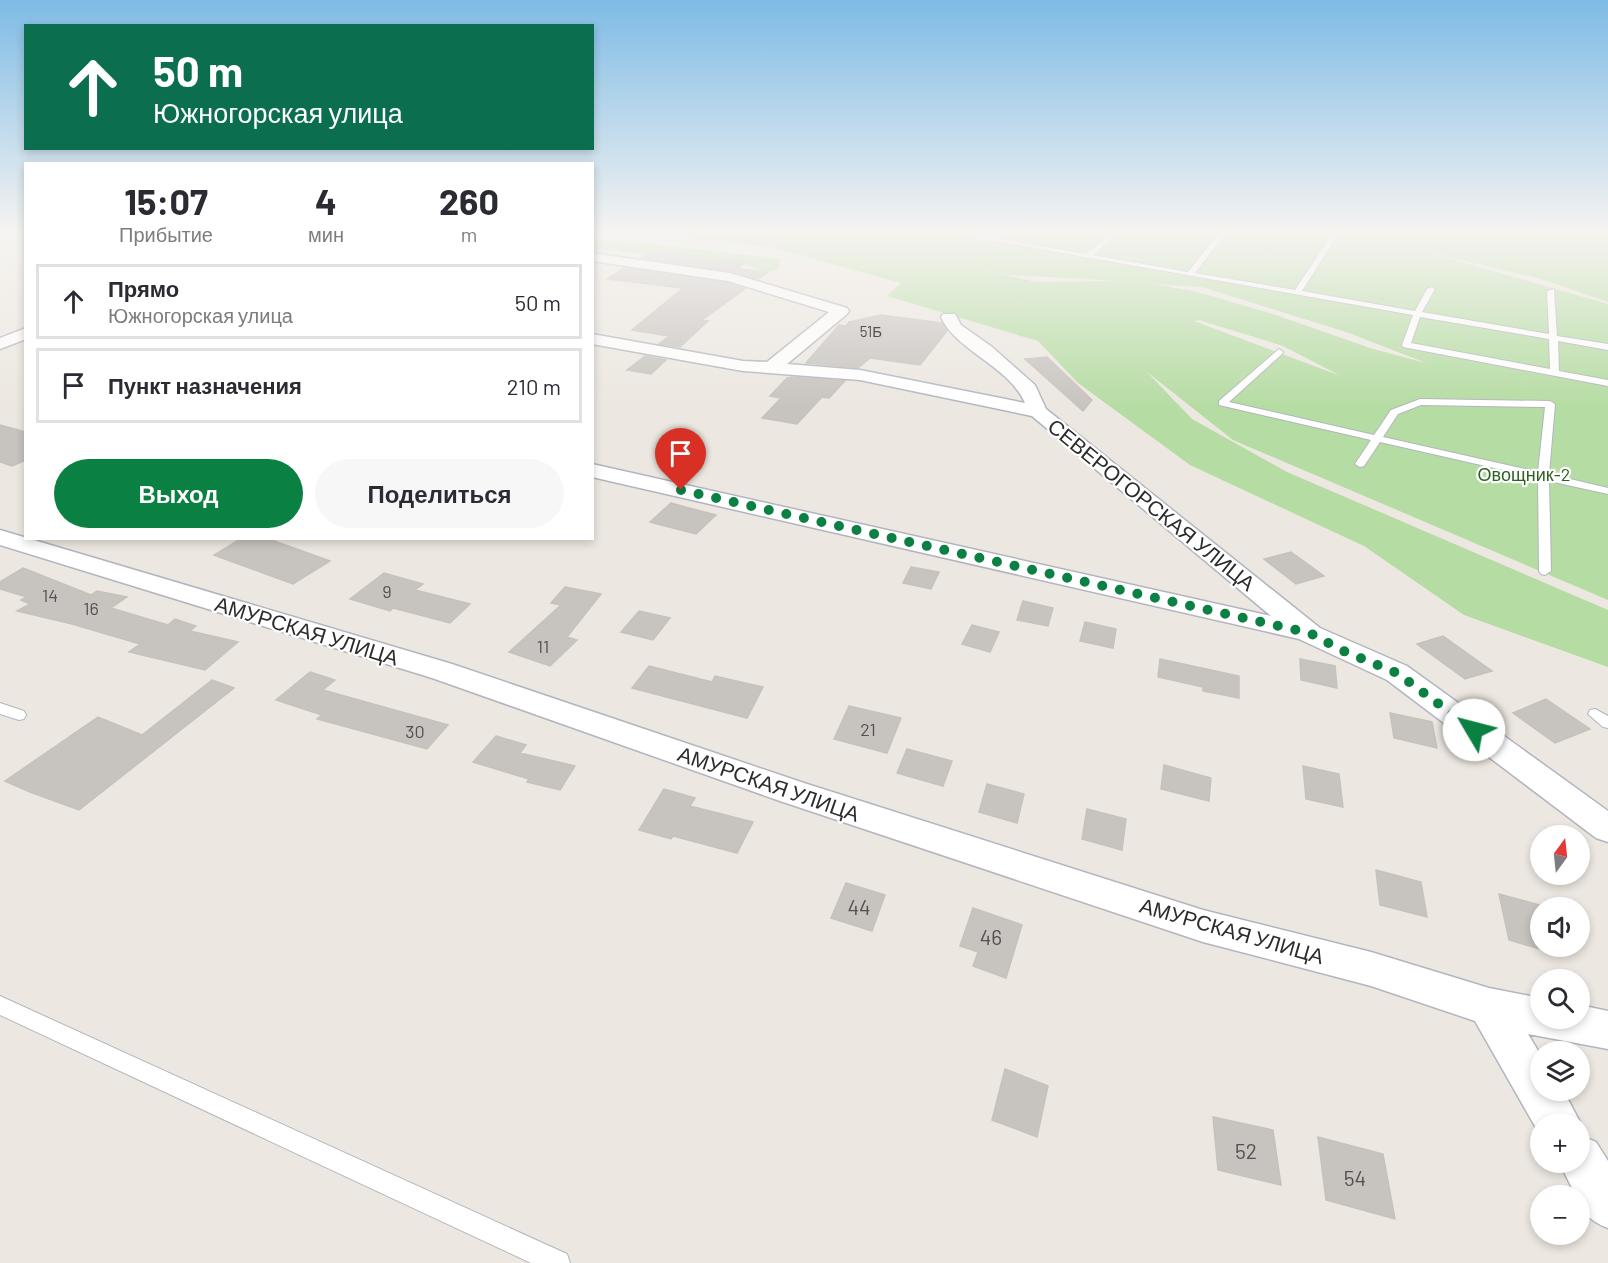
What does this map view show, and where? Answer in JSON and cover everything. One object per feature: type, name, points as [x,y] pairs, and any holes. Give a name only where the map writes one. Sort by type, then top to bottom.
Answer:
[{"type":"street","points":[[770,290],[841,311],[771,368]]},
{"type":"street","points":[[949,317],[954,328],[986,351],[1028,389],[1038,412]]},
{"type":"street","points":[[4,343],[24,334]]},
{"type":"street","name":"СЕВЕРОГОРСКАЯ УЛИЦА","points":[[594,339],[742,366],[860,375],[1038,412],[1310,633],[1341,650],[1397,673],[1608,829]]},
{"type":"street","points":[[4,343],[24,345]]},
{"type":"street","points":[[594,470],[1310,633]]},
{"type":"street","name":"АМУРСКАЯ УЛИЦА","points":[[0,537],[442,671],[792,792],[1203,926],[1371,969],[1489,1007],[1530,1015]]},
{"type":"street","points":[[1489,1007],[1552,1113]]},
{"type":"street","points":[[1590,1026],[1608,1030]]},
{"type":"street","points":[[1589,1173],[1608,1205]]},
{"type":"lane","points":[[1280,290],[1608,347]]},
{"type":"lane","points":[[1430,290],[1417,314],[1406,345],[1608,383]]},
{"type":"lane","points":[[1551,291],[1555,373]]},
{"type":"lane","points":[[1279,352],[1222,403],[1608,490]]},
{"type":"lane","points":[[1360,464],[1394,412],[1420,402],[1550,404],[1543,476],[1545,571]]},
{"type":"lane","points":[[0,708],[19,715]]},
{"type":"lane","points":[[1595,714],[1608,723]]},
{"type":"lane","points":[[0,1005],[558,1263]]},
{"type":"green space","name":"Овощник-2","points":[[894,290],[1187,290],[1273,314],[1373,349],[1426,363],[1349,333],[1211,290],[1559,290],[1608,304],[1608,600],[1233,440],[1147,372],[1192,419],[1287,472],[1608,610],[1608,667],[1464,615],[1364,546],[1190,465],[1078,383],[1038,341],[887,296]],"holes":[[[1199,320],[1283,346],[1341,376],[1194,321]]]},
{"type":"green space","name":"Овощник-2","points":[[1573,290],[1608,290],[1608,302]]},
{"type":"building","points":[[681,290],[744,290],[702,320],[708,321],[680,347],[659,344],[669,336],[632,330]]},
{"type":"building","points":[[881,315],[942,323],[947,331],[920,365],[870,358],[858,368],[806,363],[839,325],[846,326],[849,322]]},
{"type":"building","points":[[645,356],[666,360],[651,374],[627,370]]},
{"type":"building","points":[[1047,357],[1092,400],[1083,411],[1025,359]]},
{"type":"building","points":[[787,378],[845,381],[829,398],[822,397],[797,424],[762,418],[781,398],[770,396]]},
{"type":"building","points":[[0,425],[24,431],[24,461],[12,466],[0,462]]},
{"type":"building","points":[[677,440],[700,445],[681,462],[658,457]]},
{"type":"building","points":[[671,503],[716,515],[696,534],[650,522]]},
{"type":"building","points":[[239,540],[272,540],[330,561],[293,584],[214,555]]},
{"type":"building","points":[[1291,552],[1324,576],[1296,584],[1264,559]]},
{"type":"building","points":[[911,567],[939,572],[931,589],[903,583]]},
{"type":"building","points":[[23,568],[91,595],[97,591],[127,597],[111,608],[168,625],[175,619],[196,626],[190,631],[238,642],[205,670],[129,652],[140,644],[17,611],[30,604],[21,600],[27,597],[0,589],[0,582]]},
{"type":"building","points":[[384,573],[423,584],[415,590],[470,604],[450,623],[393,608],[390,611],[350,599]]},
{"type":"building","points":[[565,587],[601,594],[567,637],[577,640],[550,666],[509,652],[561,605],[551,603]]},
{"type":"building","points":[[1023,601],[1053,608],[1048,626],[1017,620]]},
{"type":"building","points":[[639,611],[670,618],[653,640],[621,632]]},
{"type":"building","points":[[1085,622],[1116,629],[1113,648],[1080,641]]},
{"type":"building","points":[[972,625],[999,632],[990,652],[962,644]]},
{"type":"building","points":[[1443,636],[1492,671],[1465,679],[1417,644]]},
{"type":"building","points":[[1160,659],[1239,676],[1239,698],[1203,691],[1203,687],[1158,677]]},
{"type":"building","points":[[1300,659],[1335,666],[1337,688],[1301,680]]},
{"type":"building","points":[[649,666],[712,682],[715,676],[763,687],[747,718],[632,688]]},
{"type":"building","points":[[310,672],[335,680],[323,690],[448,725],[427,749],[317,719],[322,715],[276,700]]},
{"type":"building","points":[[212,680],[234,688],[79,810],[5,781],[98,717],[142,735]]},
{"type":"building","points":[[1546,699],[1590,729],[1555,743],[1513,713]]},
{"type":"building","points":[[849,706],[901,718],[887,753],[834,739]]},
{"type":"building","points":[[1390,713],[1432,722],[1437,748],[1394,738]]},
{"type":"building","points":[[496,736],[526,745],[520,753],[575,766],[560,790],[527,782],[529,779],[473,762]]},
{"type":"building","points":[[907,749],[952,761],[943,786],[897,773]]},
{"type":"building","points":[[1164,765],[1211,778],[1209,801],[1161,789]]},
{"type":"building","points":[[1303,766],[1339,774],[1343,807],[1306,799]]},
{"type":"building","points":[[987,784],[1024,794],[1017,823],[979,812]]},
{"type":"building","points":[[664,789],[695,798],[690,806],[753,822],[737,853],[673,836],[671,839],[639,830]]},
{"type":"building","points":[[1087,809],[1126,819],[1122,850],[1082,839]]},
{"type":"building","points":[[1376,870],[1421,882],[1427,917],[1380,905]]},
{"type":"building","points":[[846,883],[885,895],[872,931],[831,918]]},
{"type":"building","points":[[1499,894],[1530,902],[1530,946],[1509,940]]},
{"type":"building","points":[[973,908],[1022,925],[1006,978],[973,966],[978,952],[960,946]]},
{"type":"building","points":[[1005,1069],[1048,1086],[1037,1137],[992,1120]]},
{"type":"building","points":[[1213,1117],[1273,1130],[1281,1185],[1218,1170]]},
{"type":"building","points":[[1318,1137],[1383,1154],[1395,1219],[1326,1200]]},
{"type":"route","points":[[681,490],[1310,633],[1341,650],[1397,673],[1474,730]]}]
